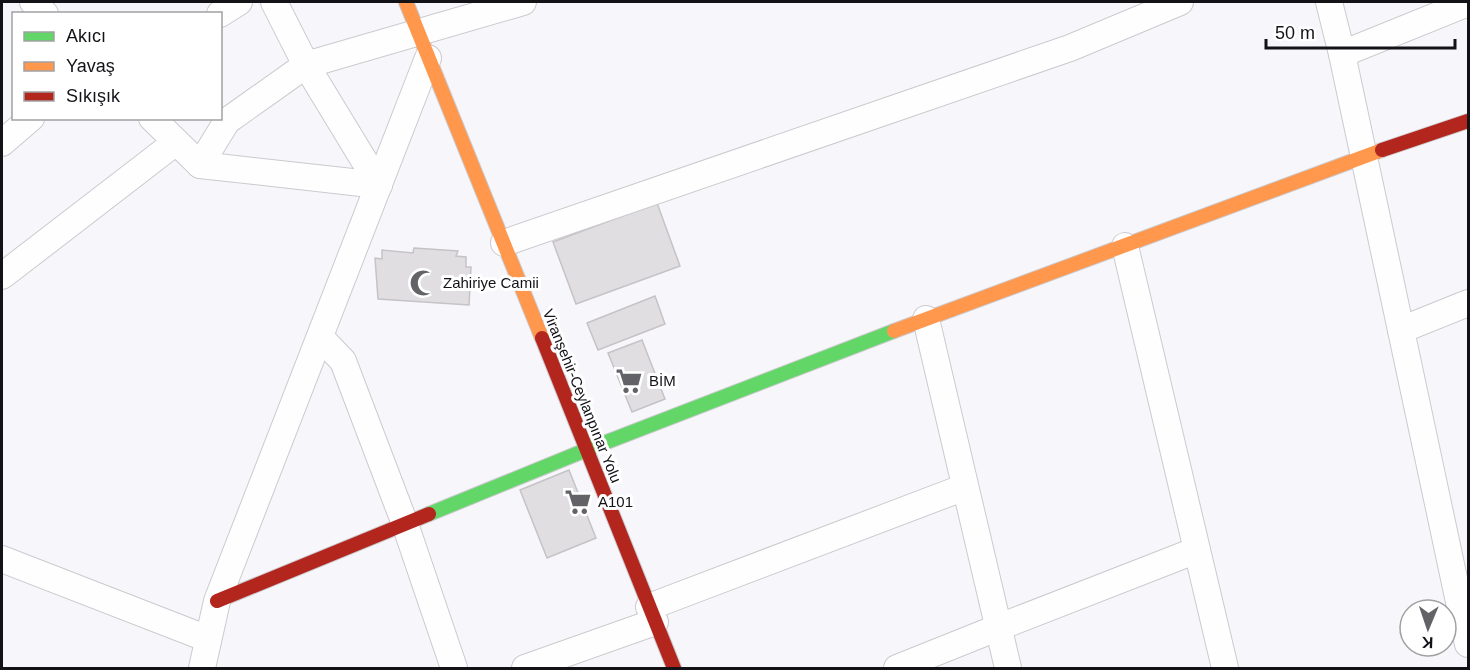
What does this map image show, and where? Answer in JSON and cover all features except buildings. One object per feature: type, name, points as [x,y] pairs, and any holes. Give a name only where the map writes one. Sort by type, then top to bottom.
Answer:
[{"type":"street","points":[[222,13],[239,2]]},
{"type":"street","points":[[274,2],[306,65],[379,185]]},
{"type":"street","name":"Viranşehir-Ceylanpınar Yolu","points":[[406,2],[674,669]]},
{"type":"street","points":[[200,165],[227,121],[306,65],[523,2]]},
{"type":"street","points":[[504,243],[1070,48],[1180,2]]},
{"type":"street","points":[[1329,2],[1465,610],[1468,644]]},
{"type":"street","points":[[1342,54],[1468,3]]},
{"type":"street","points":[[202,669],[217,601],[429,58]]},
{"type":"street","points":[[2,143],[29,120]]},
{"type":"street","points":[[155,120],[200,165],[379,185]]},
{"type":"street","points":[[217,601],[586,450],[926,318],[1365,156],[1468,121]]},
{"type":"street","points":[[2,276],[176,142]]},
{"type":"street","points":[[1125,246],[1226,669]]},
{"type":"street","points":[[1401,330],[1468,303]]},
{"type":"street","points":[[926,318],[1008,669]]},
{"type":"street","points":[[320,337],[343,361],[405,524],[454,669]]},
{"type":"street","points":[[525,669],[652,614],[965,487]]},
{"type":"street","points":[[897,669],[1197,550]]},
{"type":"street","points":[[2,559],[208,639]]},
{"type":"traffic: fast","points":[[429,514],[586,450],[894,331]]},
{"type":"traffic: slow","points":[[406,2],[542,338]]},
{"type":"traffic: slow","points":[[894,331],[1382,150]]},
{"type":"traffic: jam","points":[[1382,150],[1468,121]]},
{"type":"traffic: jam","points":[[542,338],[674,668]]},
{"type":"traffic: jam","points":[[217,601],[429,514]]},
{"type":"place","name":"Zahiriye Camii","points":[[423,283]]},
{"type":"place","name":"BİM","points":[[629,381]]},
{"type":"place","name":"A101","points":[[578,502]]}]
